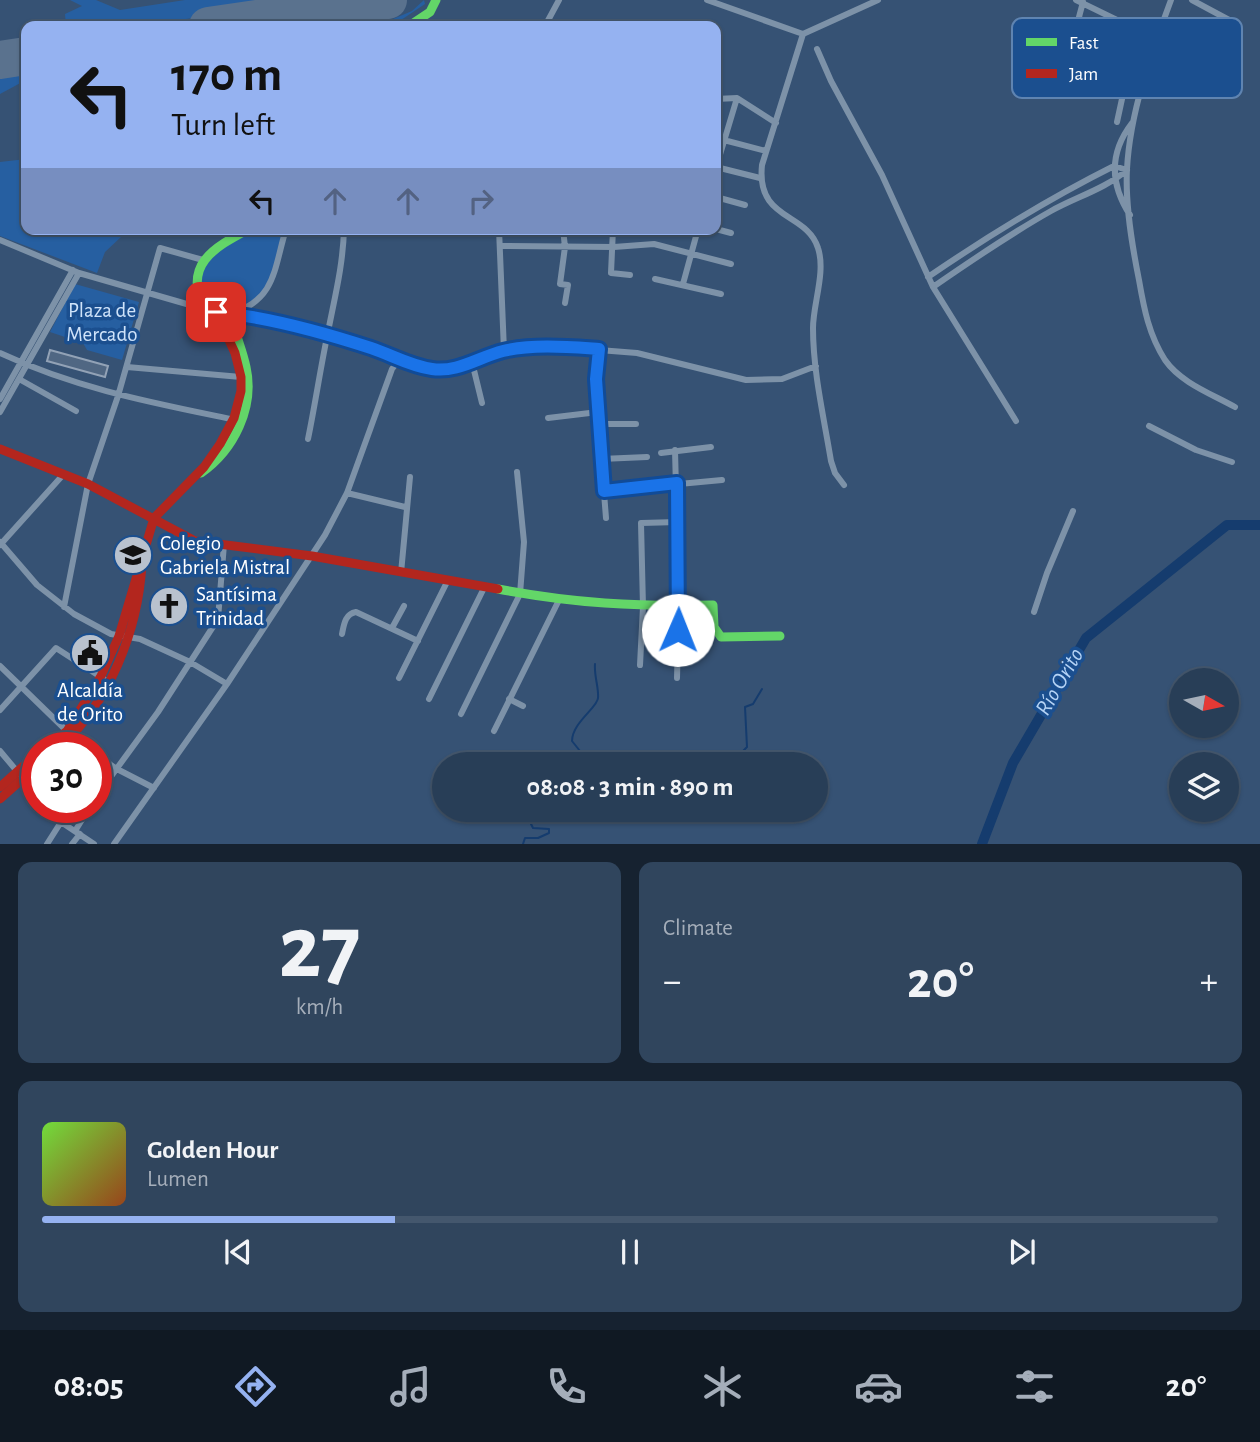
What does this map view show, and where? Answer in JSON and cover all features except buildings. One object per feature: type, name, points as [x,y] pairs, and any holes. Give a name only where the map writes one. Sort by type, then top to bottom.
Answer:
[{"type":"main road","points":[[416,21],[430,12],[436,0]]},
{"type":"main road","points":[[71,732],[104,679],[125,636],[154,518],[163,505],[224,455],[238,421],[248,377],[231,313],[204,309],[196,290],[203,260],[216,246],[237,235]]},
{"type":"main road","points":[[216,312],[241,377],[238,421]]},
{"type":"main road","points":[[0,449],[62,476],[88,484],[195,541],[312,556],[559,600],[643,607],[716,606],[714,627],[721,637],[780,636]]},
{"type":"main road","points":[[0,787],[19,774]]},
{"type":"main road","points":[[0,799],[19,774]]},
{"type":"street","points":[[548,21],[559,0]]},
{"type":"street","points":[[707,0],[803,34],[878,0]]},
{"type":"street","points":[[1164,18],[1171,0]]},
{"type":"street","points":[[1192,0],[1225,18]]},
{"type":"street","points":[[1080,1],[1114,18]]},
{"type":"street","points":[[803,34],[760,178],[767,198],[776,209],[804,230],[819,249],[813,330],[816,366],[831,461],[835,473],[844,485]]},
{"type":"street","points":[[817,49],[831,81],[882,175],[933,287],[1016,421]]},
{"type":"street","points":[[721,99],[737,98],[776,123]]},
{"type":"street","points":[[721,153],[737,98]]},
{"type":"street","points":[[1117,122],[1122,98]]},
{"type":"street","points":[[1140,98],[1127,170],[1134,258],[1147,325],[1166,361],[1183,378],[1235,407]]},
{"type":"street","points":[[1130,216],[1120,200],[1114,181],[1114,166],[1120,142],[1134,121]]},
{"type":"street","points":[[721,140],[766,151]]},
{"type":"street","points":[[928,277],[1003,225],[1114,166],[1127,170]]},
{"type":"street","points":[[721,168],[760,178]]},
{"type":"street","points":[[933,287],[1010,234],[1061,205],[1114,181],[1127,170]]},
{"type":"street","points":[[721,198],[745,205]]},
{"type":"street","points":[[1003,225],[1010,234]]},
{"type":"street","points":[[721,230],[731,233]]},
{"type":"street","points":[[231,313],[251,307],[268,290],[284,235]]},
{"type":"street","points":[[308,439],[341,270],[344,235]]},
{"type":"street","points":[[499,235],[504,351]]},
{"type":"street","points":[[563,235],[565,247],[559,284],[568,285],[565,303]]},
{"type":"street","points":[[613,235],[611,273],[630,275]]},
{"type":"street","points":[[683,284],[696,235]]},
{"type":"street","points":[[0,240],[76,271],[204,309]]},
{"type":"street","points":[[500,246],[614,247],[654,244],[731,264]]},
{"type":"street","points":[[64,607],[88,484],[127,367],[160,248],[203,260]]},
{"type":"street","points":[[0,399],[24,364],[76,271]]},
{"type":"street","points":[[655,279],[721,294]]},
{"type":"street","points":[[231,313],[328,334],[435,370],[472,362],[504,351],[561,347],[637,353],[746,380],[782,379],[816,366]]},
{"type":"street","points":[[599,349],[596,379],[606,518]]},
{"type":"street","points":[[0,353],[24,364],[118,396],[238,421]]},
{"type":"street","points":[[114,844],[227,684],[312,556],[347,492],[392,369],[399,360]]},
{"type":"street","points":[[472,362],[482,402]]},
{"type":"street","points":[[0,412],[19,379],[24,364]]},
{"type":"street","points":[[127,367],[241,377]]},
{"type":"street","points":[[19,379],[76,411]]},
{"type":"street","points":[[548,418],[598,412]]},
{"type":"street","points":[[598,424],[636,424]]},
{"type":"street","points":[[1149,426],[1196,450],[1232,462]]},
{"type":"street","points":[[661,453],[711,447]]},
{"type":"street","points":[[675,450],[679,606],[677,678]]},
{"type":"street","points":[[601,459],[647,457]]},
{"type":"street","points":[[461,714],[520,594],[524,542],[517,472]]},
{"type":"street","points":[[62,476],[0,543],[37,584],[64,607],[111,634],[125,636],[190,662],[227,684]]},
{"type":"street","points":[[401,573],[408,511],[405,507],[410,477]]},
{"type":"street","points":[[604,491],[722,480]]},
{"type":"street","points":[[347,492],[405,507]]},
{"type":"street","points":[[1034,612],[1073,511]]},
{"type":"street","points":[[640,665],[643,607],[641,523],[678,522]]},
{"type":"street","points":[[112,773],[218,619],[224,544]]},
{"type":"street","points":[[399,678],[447,582]]},
{"type":"street","points":[[429,699],[484,588]]},
{"type":"street","points":[[494,731],[559,600]]},
{"type":"street","points":[[392,628],[404,606]]},
{"type":"street","points":[[342,634],[346,619],[350,613],[356,612],[418,641]]},
{"type":"street","points":[[0,710],[56,648],[104,679]]},
{"type":"street","points":[[0,666],[68,732]]},
{"type":"street","points":[[509,699],[523,706]]},
{"type":"street","points":[[0,751],[21,776]]},
{"type":"street","points":[[112,766],[154,788]]},
{"type":"street","points":[[47,844],[60,823]]},
{"type":"street","points":[[63,823],[94,844]]},
{"type":"street","points":[[72,844],[82,823]]},
{"type":"green space","points":[[70,0],[96,0],[120,10],[185,0],[306,0],[174,21],[66,21],[65,14],[82,6]]},
{"type":"green space","points":[[424,0],[425,4],[401,20],[388,21],[412,11]]},
{"type":"green space","points":[[356,14],[374,21],[311,21]]},
{"type":"green space","points":[[21,68],[21,83],[0,94],[0,70]]},
{"type":"green space","points":[[21,160],[21,235],[138,237],[121,237],[105,252],[97,273],[0,236],[0,162]]},
{"type":"green space","points":[[237,235],[284,235],[270,281],[256,302],[245,309],[232,313],[204,309],[197,280],[216,246]]},
{"type":"green space","name":"Plaza de Mercado","points":[[75,284],[139,302],[122,360],[87,350],[83,343],[50,332]]},
{"type":"waterway","name":"Río Orito","points":[[982,844],[1013,763],[1086,638],[1227,525],[1260,525]]},
{"type":"waterway","points":[[580,752],[572,741],[573,734],[597,702],[595,664]]},
{"type":"waterway","points":[[742,752],[747,747],[745,707],[753,704],[762,689]]},
{"type":"waterway","points":[[523,844],[525,838],[538,838],[549,833],[549,829],[533,828],[531,824],[534,822]]},
{"type":"runway","points":[[243,21],[388,0]]},
{"type":"runway","points":[[0,60],[21,57]]},
{"type":"traffic: fast","points":[[416,21],[430,12],[436,0]]},
{"type":"traffic: fast","points":[[201,473],[232,440],[244,412],[247,397],[248,382],[244,360],[231,313],[204,309],[198,294],[197,281],[200,269],[213,251],[238,235]]},
{"type":"traffic: fast","points":[[498,589],[605,603],[713,605],[714,627],[721,637],[780,636]]},
{"type":"traffic: jam","points":[[66,732],[101,676],[119,636],[154,518],[204,467],[234,418],[241,391],[241,377],[235,353],[216,312]]},
{"type":"traffic: jam","points":[[0,449],[88,484],[195,541],[312,556],[498,589]]},
{"type":"traffic: jam","points":[[75,732],[107,687],[118,663],[135,614],[142,564]]},
{"type":"traffic: jam","points":[[0,787],[21,768]]},
{"type":"traffic: jam","points":[[0,799],[21,780]]},
{"type":"place","name":"Colegio Gabriela Mistral","points":[[133,555]]},
{"type":"place","name":"Santísima Trinidad","points":[[169,606]]},
{"type":"place","name":"Alcaldía de Orito","points":[[90,653]]},
{"type":"route","points":[[216,312],[328,334],[435,370],[458,367],[504,351],[561,347],[599,349],[596,379],[604,491],[677,483],[678,630]]}]
